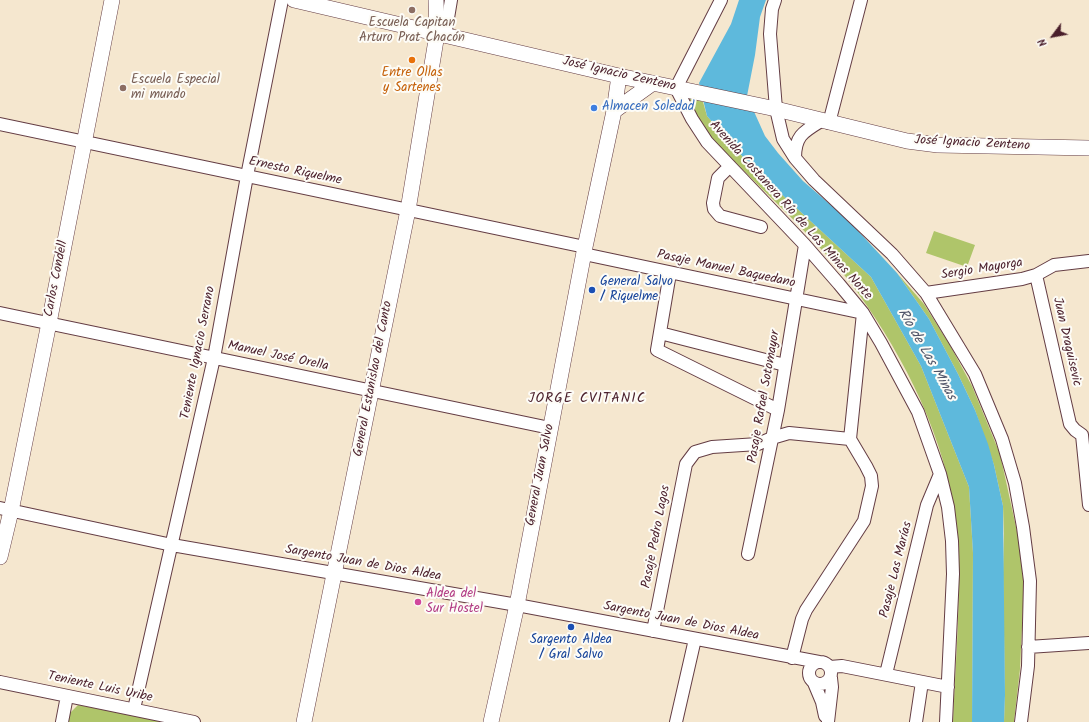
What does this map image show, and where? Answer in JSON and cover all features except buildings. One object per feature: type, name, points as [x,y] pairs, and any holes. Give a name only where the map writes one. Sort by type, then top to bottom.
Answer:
[{"type":"street","name":"Carlos Condell","points":[[0,557],[5,509],[48,323],[112,0]]},
{"type":"street","name":"Teniente Ignacio Serrano","points":[[134,709],[214,358],[246,176],[282,0]]},
{"type":"street","name":"José Ignacio Zenteno","points":[[294,0],[619,76],[769,108],[907,141],[938,145],[1089,148]]},
{"type":"street","name":"General Estanislao del Canto","points":[[304,722],[408,210],[441,35],[436,0]]},
{"type":"street","points":[[441,35],[451,0]]},
{"type":"street","points":[[683,90],[721,0]]},
{"type":"street","points":[[775,0],[772,9],[770,34],[769,108],[784,139],[795,158],[814,180],[892,254],[926,293],[975,374],[1002,439],[1015,483],[1023,527],[1030,581],[1028,666],[1021,722]]},
{"type":"street","points":[[795,158],[795,147],[803,132],[825,122],[861,0]]},
{"type":"street","name":"General Juan Salvo","points":[[491,722],[517,605],[550,428],[614,111],[619,76]]},
{"type":"street","points":[[614,111],[652,83]]},
{"type":"street","name":"Avenida Costanera Río de Las Minas Norte","points":[[683,90],[692,119],[707,142],[805,245],[863,313],[918,412],[940,474],[948,507],[952,541],[953,574],[946,722]]},
{"type":"street","name":"Ernesto Riquelme","points":[[0,124],[408,210],[585,250]]},
{"type":"street","points":[[730,166],[718,178],[713,203],[714,209],[720,216],[761,227]]},
{"type":"street","name":"Pasaje Rafael Sotomayor","points":[[748,554],[778,410],[805,245]]},
{"type":"street","name":"Pasaje Manuel Baquedano","points":[[585,250],[670,273],[863,313]]},
{"type":"street","name":"Sergio Mayorga","points":[[926,293],[1022,278],[1036,275],[1054,265],[1089,261]]},
{"type":"street","points":[[670,273],[657,350],[778,410]]},
{"type":"street","name":"Juan Draguisevic","points":[[1036,275],[1070,424],[1075,430],[1085,434],[1089,505]]},
{"type":"street","name":"Manuel José Orella","points":[[0,313],[550,428]]},
{"type":"street","points":[[827,669],[829,681],[822,685],[812,680],[792,658],[802,619],[806,610],[864,521],[872,486],[871,476],[850,439],[863,313]]},
{"type":"street","points":[[660,333],[785,365]]},
{"type":"street","points":[[772,438],[789,433],[850,439]]},
{"type":"street","name":"Pasaje Pedro Lagos","points":[[653,631],[686,464],[695,452],[712,447],[758,444],[772,438]]},
{"type":"street","name":"Pasaje Las Marías","points":[[886,674],[927,505],[940,474]]},
{"type":"street","name":"Sargento Juan de Dios Aldea","points":[[5,509],[172,545],[517,605],[695,639],[792,658],[827,669],[842,666],[948,687]]},
{"type":"street","points":[[676,722],[695,639]]},
{"type":"street","points":[[1028,647],[1089,643]]},
{"type":"street","points":[[827,669],[812,666],[810,669],[812,680],[822,702],[827,722]]},
{"type":"street","points":[[827,669],[832,687],[827,722]]},
{"type":"street","name":"Teniente Luis Uribe","points":[[0,682],[194,722]]},
{"type":"street","points":[[916,722],[922,682]]},
{"type":"street","points":[[62,722],[67,696]]},
{"type":"green space","points":[[687,96],[703,102],[707,116],[750,165],[871,277],[921,366],[969,487],[973,553],[972,722],[953,722],[959,585],[953,504],[947,474],[938,445],[914,386],[884,331],[846,277],[802,228],[707,134]]},
{"type":"green space","points":[[934,231],[975,245],[967,267],[926,253]]},
{"type":"green space","points":[[897,273],[924,304],[951,347],[972,386],[1000,454],[1018,536],[1024,586],[1020,669],[1014,722],[1004,722],[1003,506],[994,465],[975,410],[958,374],[929,319]]},
{"type":"green space","points":[[78,705],[167,722],[68,722],[70,713]]},
{"type":"water","name":"Río de Las Minas","points":[[739,0],[766,0],[760,17],[755,55],[747,96],[765,136],[803,181],[847,219],[897,273],[929,319],[975,410],[988,444],[1003,506],[1004,722],[972,722],[973,553],[969,487],[921,366],[871,277],[750,165],[707,116],[699,83],[731,24]]},
{"type":"place","name":"Escuela Capitan Arturo Prat Chacón","points":[[412,10]]},
{"type":"place","name":"Entre Ollas y Sartenes","points":[[412,60]]},
{"type":"place","name":"Escuela Especial mi mundo","points":[[123,88]]},
{"type":"place","name":"Almacen Soledad","points":[[594,108]]},
{"type":"place","name":"General Salvo / Riquelme","points":[[592,290]]},
{"type":"place","name":"Aldea del Sur Hostel","points":[[418,602]]},
{"type":"place","name":"Sargento Aldea / Gral Salvo","points":[[571,627]]},
{"type":"district","name":"JORGE CVITANIC","points":[[587,400]]}]
